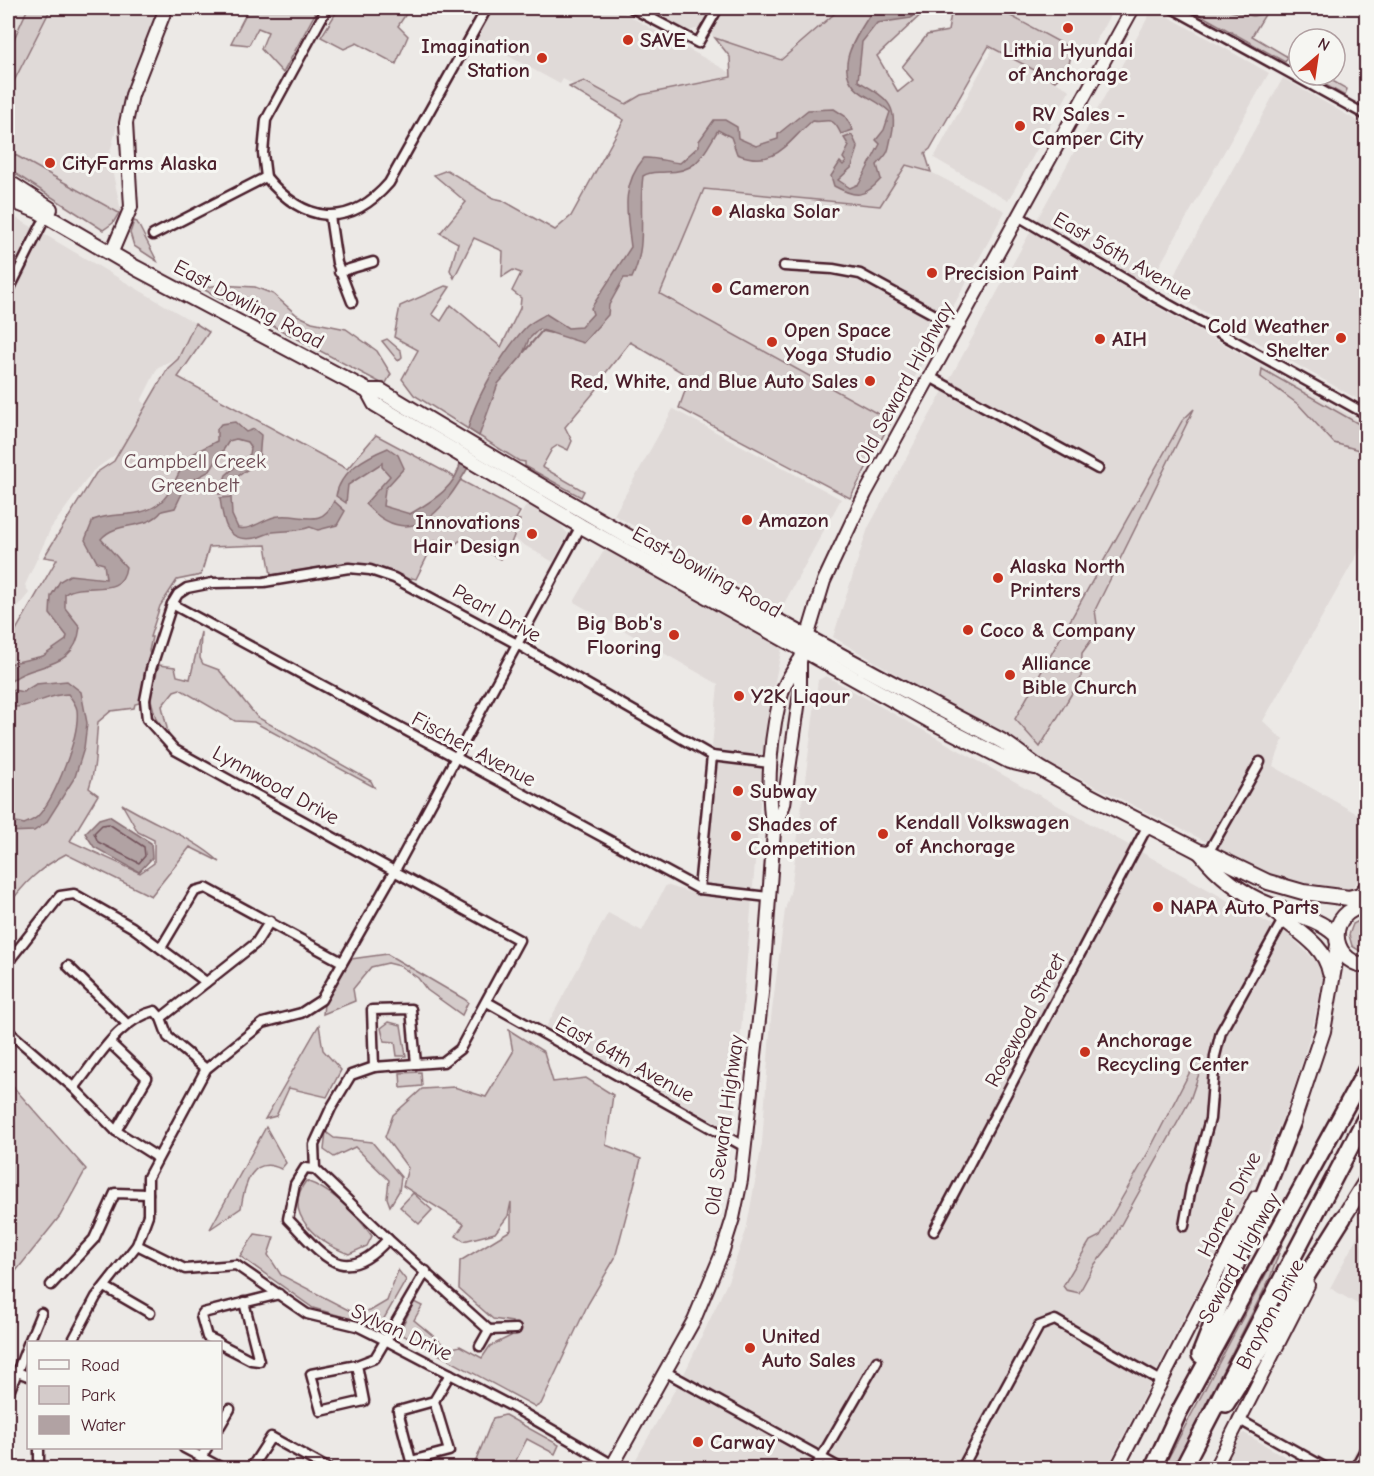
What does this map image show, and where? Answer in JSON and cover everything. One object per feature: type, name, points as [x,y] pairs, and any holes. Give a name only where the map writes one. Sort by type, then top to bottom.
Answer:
[{"type":"highway","name":"Seward Highway","points":[[1153,1468],[1178,1414],[1366,1070]]},
{"type":"highway","points":[[1183,1468],[1366,1117]]},
{"type":"highway","points":[[1178,1414],[1293,1121]]},
{"type":"highway","points":[[1188,1468],[1343,1218]]},
{"type":"main road","points":[[111,254],[131,207],[126,123],[132,95],[166,8]]},
{"type":"main road","name":"Old Seward Highway","points":[[774,831],[768,801],[770,763],[783,689],[802,648],[832,560],[957,327],[1134,8]]},
{"type":"main road","points":[[8,184],[103,242],[111,254]]},
{"type":"main road","points":[[8,201],[38,211],[111,254]]},
{"type":"main road","points":[[8,201],[94,254],[111,254]]},
{"type":"main road","name":"East Dowling Road","points":[[111,254],[368,391],[381,391],[445,437],[802,648],[998,739],[1038,768],[1204,853],[1268,882],[1303,892],[1349,898],[1366,906]]},
{"type":"main road","name":"Old Seward Highway","points":[[612,1467],[693,1320],[722,1252],[733,1218],[745,1147],[762,993],[774,831],[784,804],[800,693],[802,648]]},
{"type":"main road","name":"East Dowling Road","points":[[1204,853],[1232,883],[1266,904],[1324,924],[1349,960],[1366,966]]},
{"type":"main road","points":[[1349,898],[1360,895],[1366,888]]},
{"type":"main road","points":[[1266,904],[1317,946],[1326,958],[1331,975]]},
{"type":"main road","name":"Homer Drive","points":[[1117,1468],[1293,1121],[1323,1031],[1337,940],[1343,917],[1350,910],[1366,906]]},
{"type":"main road","name":"Brayton Drive","points":[[1215,1468],[1238,1419],[1343,1218],[1366,1181]]},
{"type":"street","points":[[327,8],[266,120],[263,153],[266,177],[279,193],[310,213],[330,216],[364,206],[389,183],[487,8]]},
{"type":"street","points":[[632,8],[698,43],[718,8]]},
{"type":"street","points":[[1172,8],[1366,115]]},
{"type":"street","points":[[153,235],[266,177]]},
{"type":"street","points":[[330,216],[339,272],[352,302]]},
{"type":"street","name":"East 56th Avenue","points":[[1018,216],[1155,297],[1366,414]]},
{"type":"street","points":[[8,292],[42,224]]},
{"type":"street","points":[[339,272],[373,261]]},
{"type":"street","points":[[784,266],[833,269],[860,274],[957,327]]},
{"type":"street","points":[[930,377],[1098,469]]},
{"type":"street","points":[[73,1341],[96,1297],[137,1245],[148,1215],[148,1177],[206,1069],[263,1023],[301,1013],[321,1000],[394,872],[453,758],[585,520]]},
{"type":"street","name":"Pearl Drive","points":[[187,588],[212,583],[273,581],[349,568],[370,570],[394,578],[517,644],[712,756],[770,763]]},
{"type":"street","name":"Lynnwood Drive","points":[[187,588],[178,594],[172,604],[151,669],[145,700],[147,719],[175,750],[519,940],[487,1002]]},
{"type":"street","name":"Fischer Avenue","points":[[172,604],[699,889],[768,897]]},
{"type":"street","points":[[699,889],[712,756]]},
{"type":"street","points":[[1204,853],[1260,762]]},
{"type":"street","name":"Rosewood Street","points":[[934,1231],[1148,825]]},
{"type":"street","points":[[160,948],[195,891],[206,888],[270,921],[342,963]]},
{"type":"street","points":[[8,962],[60,896],[74,894],[132,927],[206,982]]},
{"type":"street","points":[[1184,1226],[1191,1187],[1210,1119],[1215,1056],[1221,1032],[1283,920]]},
{"type":"street","points":[[161,1018],[256,943],[270,921]]},
{"type":"street","points":[[68,966],[127,1024]]},
{"type":"street","points":[[487,1002],[460,1049],[443,1062],[374,1067],[351,1075],[331,1108],[314,1145],[315,1168],[388,1239],[489,1330],[516,1329]]},
{"type":"street","name":"East 64th Avenue","points":[[487,1002],[745,1147]]},
{"type":"street","points":[[374,1067],[372,1010],[411,1009],[416,1064]]},
{"type":"street","points":[[74,1088],[127,1024],[141,1015],[155,1011],[161,1018],[168,1037],[206,1069]]},
{"type":"street","points":[[8,1031],[74,1088],[116,1131],[157,1157]]},
{"type":"street","points":[[110,1043],[147,1078],[116,1131]]},
{"type":"street","points":[[315,1168],[305,1168],[295,1184],[288,1219],[310,1242],[337,1264],[355,1265],[371,1258],[388,1239]]},
{"type":"street","points":[[51,1285],[94,1239],[115,1193],[148,1194]]},
{"type":"street","name":"Sylvan Drive","points":[[137,1245],[185,1269],[236,1265],[307,1314],[357,1326],[387,1341],[450,1374],[612,1467]]},
{"type":"street","points":[[357,1365],[364,1401],[321,1411],[311,1374],[357,1365],[375,1358],[426,1271]]},
{"type":"street","points":[[105,1287],[150,1313]]},
{"type":"street","points":[[216,1341],[207,1336],[201,1316],[203,1313],[279,1294]]},
{"type":"street","points":[[222,1345],[251,1360],[259,1361],[244,1302]]},
{"type":"street","points":[[30,1341],[41,1313]]},
{"type":"street","points":[[962,1468],[1039,1326],[1055,1320],[1161,1381]]},
{"type":"street","points":[[480,1346],[489,1330]]},
{"type":"street","points":[[8,1395],[27,1348]]},
{"type":"street","points":[[815,1468],[877,1361]]},
{"type":"street","points":[[17,1372],[27,1376]]},
{"type":"street","points":[[666,1372],[840,1468]]},
{"type":"street","points":[[434,1401],[449,1451],[411,1461],[398,1410],[434,1401],[450,1374]]},
{"type":"street","points":[[222,1423],[230,1410]]},
{"type":"street","points":[[1238,1419],[1326,1468]]},
{"type":"street","points":[[251,1468],[271,1437],[327,1468]]},
{"type":"street","points":[[1355,1468],[1366,1448]]},
{"type":"street","points":[[39,1449],[39,1468]]},
{"type":"street","points":[[186,1449],[222,1468]]},
{"type":"street","points":[[201,1457],[206,1449]]},
{"type":"shaded area","points":[[8,8],[160,8],[131,74],[109,156],[122,215],[8,151]]},
{"type":"shaded area","points":[[492,8],[615,8],[731,73],[731,81],[628,114],[563,79],[560,84],[475,38]]},
{"type":"shaded area","points":[[645,8],[841,8],[781,60],[715,38],[705,27],[688,31]]},
{"type":"shaded area","name":"Lithia Hyundai of Anchorage","points":[[996,8],[1114,8],[1087,57]]},
{"type":"shaded area","points":[[1153,8],[1269,73],[1141,298],[1366,424],[1366,539],[1263,721],[1283,740],[1273,766],[1366,819],[1366,872],[1350,890],[1268,876],[1211,844],[1038,758],[833,637],[868,528]]},
{"type":"shaded area","points":[[993,48],[1070,90],[1008,201],[934,158]]},
{"type":"shaded area","points":[[1283,78],[1287,80],[1287,87],[1299,87],[1366,126],[1366,404],[1166,290]]},
{"type":"shaded area","points":[[906,165],[931,172],[1005,211],[891,421],[660,294],[704,188],[880,206]]},
{"type":"shaded area","points":[[8,213],[195,323],[178,359],[158,367],[141,401],[147,405],[119,452],[93,471],[51,528],[25,585],[29,593],[8,619]]},
{"type":"shaded area","points":[[673,409],[841,499],[781,609],[614,515]]},
{"type":"shaded area","points":[[528,502],[555,518],[568,534],[553,562],[509,536]]},
{"type":"shaded area","points":[[606,547],[782,648],[767,718],[734,1115],[723,1126],[545,1029],[608,913],[642,931],[666,885],[698,895],[718,684],[574,602]]},
{"type":"shaded area","points":[[826,676],[1288,934],[1315,960],[1323,978],[1312,1030],[1289,1104],[1254,1181],[1107,1468],[631,1468],[686,1370],[728,1281],[746,1231],[762,1143],[771,1018],[785,910],[791,889],[818,680]]},
{"type":"shaded area","points":[[1366,1220],[1366,1309],[1330,1288]]},
{"type":"shaded area","points":[[1366,1432],[1366,1468],[1346,1468]]},
{"type":"shaded area","points":[[1244,1433],[1305,1468],[1224,1468],[1239,1437]]},
{"type":"green space","points":[[28,8],[51,8],[8,93],[8,52]]},
{"type":"green space","points":[[249,8],[318,8],[283,73],[261,49],[268,32],[258,28],[249,45],[231,43]]},
{"type":"green space","points":[[339,8],[410,8],[398,26],[408,36],[396,64],[357,43],[344,49],[321,37]]},
{"type":"green space","points":[[841,8],[928,8],[877,56],[898,92],[913,80],[902,67],[927,35],[948,31],[952,8],[996,8],[1072,49],[1068,70],[1055,81],[989,46],[930,149],[925,153],[931,172],[906,165],[880,206],[704,189],[660,294],[891,421],[850,498],[679,408],[690,377],[630,342],[600,380],[602,383],[565,427],[572,441],[568,450],[558,445],[552,449],[542,467],[584,491],[581,497],[525,466],[525,462],[519,461],[414,395],[402,379],[418,350],[394,337],[400,306],[445,286],[450,287],[432,314],[441,321],[451,305],[501,347],[520,308],[521,298],[512,291],[521,273],[513,270],[502,277],[503,251],[474,238],[454,278],[450,270],[458,243],[440,233],[466,202],[434,175],[447,170],[493,198],[502,200],[555,230],[571,216],[624,120],[569,87],[584,81],[626,104],[641,95],[731,77],[730,57],[715,38],[781,60]]},
{"type":"green space","points":[[1188,8],[1272,8],[1257,11],[1230,11],[1253,16],[1266,13],[1252,36],[1287,56],[1285,62]]},
{"type":"green space","points":[[1329,87],[1347,89],[1345,96]]},
{"type":"green space","points":[[8,151],[119,213],[113,223],[103,230],[8,169]]},
{"type":"green space","points":[[134,221],[137,222],[157,261],[134,246],[130,233]]},
{"type":"green space","points":[[219,285],[255,287],[273,294],[297,315],[312,322],[346,329],[377,351],[391,374],[386,383],[381,383],[201,288]]},
{"type":"green space","name":"Campbell Creek Greenbelt","points":[[195,323],[209,332],[178,377],[347,469],[376,435],[520,512],[516,519],[520,520],[510,546],[500,559],[466,541],[459,541],[456,544],[448,541],[435,541],[416,579],[412,578],[410,581],[390,572],[356,565],[325,566],[271,575],[266,545],[209,547],[201,575],[177,580],[160,606],[150,637],[152,637],[149,651],[156,675],[159,665],[175,667],[177,676],[190,679],[201,632],[200,658],[203,664],[219,670],[257,717],[371,781],[374,787],[254,722],[235,721],[180,689],[174,691],[162,706],[169,737],[156,719],[151,700],[135,704],[134,708],[111,711],[98,722],[95,764],[89,788],[98,795],[70,841],[140,873],[154,863],[154,840],[138,832],[122,804],[198,845],[220,862],[190,847],[151,896],[66,854],[34,876],[8,906],[8,644],[57,559],[44,557],[96,473],[114,461],[168,368],[178,359]]},
{"type":"green space","points":[[387,339],[401,351],[402,357],[398,361],[382,341]]},
{"type":"green space","points":[[1262,369],[1366,428],[1366,452],[1334,443],[1299,405],[1261,377]]},
{"type":"green space","points":[[1194,409],[1095,610],[1098,631],[1082,653],[1081,678],[1040,747],[1015,719],[1182,421]]},
{"type":"green space","points":[[1366,917],[1365,954],[1352,946],[1349,935],[1353,924]]},
{"type":"green space","points":[[387,954],[468,1002],[462,1015],[427,990],[418,978],[400,966],[388,963],[371,967],[353,989],[355,1001],[323,1014],[324,1004],[351,959]]},
{"type":"green space","points":[[389,1022],[401,1025],[406,1056],[397,1056],[395,1042],[384,1041],[381,1028]]},
{"type":"green space","points":[[319,1025],[323,1050],[341,1070],[327,1097],[289,1088],[276,1116],[265,1119]]},
{"type":"green space","points":[[509,1030],[544,1052],[553,1082],[586,1078],[613,1095],[606,1145],[641,1159],[615,1258],[588,1304],[541,1404],[536,1407],[399,1333],[414,1302],[422,1306],[414,1320],[449,1349],[460,1346],[482,1358],[490,1346],[511,1336],[512,1322],[493,1319],[459,1289],[460,1261],[511,1230],[511,1202],[508,1216],[495,1233],[464,1241],[456,1236],[464,1224],[403,1186],[408,1168],[385,1137],[393,1115],[422,1089],[454,1087],[486,1097],[513,1052]]},
{"type":"green space","points":[[1195,1062],[1203,1062],[1190,1100],[1108,1248],[1095,1264],[1079,1293],[1066,1290],[1063,1286],[1090,1241],[1100,1236],[1149,1151]]},
{"type":"green space","points":[[421,1072],[422,1086],[401,1088],[400,1073]]},
{"type":"green space","points":[[8,1081],[86,1169],[60,1216],[8,1281]]},
{"type":"green space","points":[[266,1127],[286,1163],[281,1169],[263,1166],[256,1169],[247,1182],[241,1208],[210,1229]]},
{"type":"green space","points":[[326,1132],[334,1138],[372,1142],[401,1177],[399,1191],[390,1206],[387,1198],[389,1180],[355,1147],[334,1157],[324,1150]]},
{"type":"green space","points":[[306,1181],[334,1196],[351,1211],[372,1236],[367,1246],[349,1254],[326,1243],[307,1226],[298,1205],[299,1193]]},
{"type":"green space","points":[[413,1193],[432,1210],[419,1224],[400,1207]]},
{"type":"green space","points":[[255,1234],[274,1237],[268,1255],[281,1275],[354,1313],[370,1311],[387,1301],[398,1270],[406,1280],[379,1327],[313,1308],[240,1256]]},
{"type":"green space","points":[[1283,1242],[1270,1278],[1173,1468],[1163,1468]]},
{"type":"green space","points":[[505,1415],[559,1445],[555,1454],[527,1439],[512,1468],[473,1468],[493,1418]]},
{"type":"water","points":[[874,8],[919,8],[911,18],[877,23],[862,42],[858,81],[881,95],[886,101],[893,114],[893,123],[888,151],[877,165],[881,179],[870,190],[854,194],[834,186],[831,176],[840,162],[843,165],[846,162],[843,158],[849,146],[844,138],[852,135],[858,148],[852,167],[838,180],[850,188],[859,184],[880,144],[876,140],[884,130],[890,112],[853,85],[848,74],[847,63],[850,51]]},
{"type":"water","points":[[834,109],[845,116],[853,130],[841,134],[832,121],[812,121],[787,145],[771,156],[750,158],[737,154],[731,137],[718,130],[693,165],[677,171],[651,173],[643,176],[641,240],[637,266],[632,278],[624,278],[609,305],[608,315],[583,343],[539,329],[529,339],[522,356],[498,384],[479,436],[468,429],[477,403],[491,375],[526,327],[546,314],[568,328],[581,327],[593,314],[591,308],[631,247],[627,212],[628,190],[636,169],[644,158],[680,163],[699,146],[699,141],[714,120],[725,120],[737,127],[738,138],[756,146],[778,139],[778,134],[808,110]]},
{"type":"water","points":[[235,422],[246,432],[254,429],[261,435],[259,461],[233,480],[232,492],[219,494],[226,475],[250,454],[251,448],[247,442],[236,439],[229,441],[210,471],[187,483],[175,508],[162,511],[156,517],[140,524],[115,529],[101,539],[126,567],[123,577],[118,583],[110,586],[73,590],[65,594],[65,608],[80,627],[76,642],[70,652],[51,664],[17,677],[8,684],[8,664],[43,656],[66,640],[67,636],[50,614],[51,596],[60,581],[70,575],[106,579],[104,564],[97,562],[85,540],[93,520],[133,514],[157,505],[171,489],[188,458],[217,441],[217,429],[221,424]]},
{"type":"water","points":[[388,448],[398,455],[404,468],[385,489],[383,506],[410,514],[442,493],[454,479],[461,461],[469,466],[449,497],[426,520],[412,525],[398,525],[382,518],[365,504],[390,476],[382,467],[382,463],[348,485],[346,503],[336,496],[338,487],[348,472],[371,456]]},
{"type":"water","points":[[231,497],[232,515],[238,528],[249,528],[279,516],[317,518],[329,510],[334,501],[345,511],[337,525],[318,530],[310,527],[273,532],[245,539],[232,534],[225,523],[220,498]]},
{"type":"water","points":[[67,681],[81,692],[87,723],[84,748],[75,777],[46,823],[34,831],[8,832],[8,820],[24,824],[36,818],[44,808],[65,766],[75,735],[77,710],[68,694],[53,696],[24,706],[8,707],[8,684],[9,689],[23,692],[36,684]]},
{"type":"water","points":[[109,816],[151,843],[152,858],[139,872],[94,847],[85,833],[99,819]]},
{"type":"waterway","points":[[524,352],[542,331],[551,333]]},
{"type":"place","name":"Lithia Hyundai of Anchorage","points":[[1068,28]]},
{"type":"place","name":"SAVE","points":[[628,40]]},
{"type":"place","name":"Imagination Station","points":[[542,58]]},
{"type":"place","name":"RV Sales - Camper City","points":[[1020,126]]},
{"type":"place","name":"CityFarms Alaska","points":[[50,163]]},
{"type":"place","name":"Alaska Solar","points":[[717,211]]},
{"type":"place","name":"Precision Paint","points":[[932,273]]},
{"type":"place","name":"Cameron","points":[[717,288]]},
{"type":"place","name":"Cold Weather Shelter","points":[[1341,338]]},
{"type":"place","name":"AIH","points":[[1100,339]]},
{"type":"place","name":"Open Space Yoga Studio","points":[[772,342]]},
{"type":"place","name":"Red, White, and Blue Auto Sales","points":[[870,381]]},
{"type":"place","name":"Amazon","points":[[747,520]]},
{"type":"place","name":"Innovations Hair Design","points":[[532,534]]},
{"type":"place","name":"Alaska North Printers","points":[[998,578]]},
{"type":"place","name":"Coco & Company","points":[[968,630]]},
{"type":"place","name":"Big Bob's Flooring","points":[[674,635]]},
{"type":"place","name":"Alliance Bible Church","points":[[1010,675]]},
{"type":"place","name":"Y2K Liqour","points":[[739,696]]},
{"type":"place","name":"Subway","points":[[738,791]]},
{"type":"place","name":"Kendall Volkswagen of Anchorage","points":[[883,834]]},
{"type":"place","name":"Shades of Competition","points":[[736,836]]},
{"type":"place","name":"NAPA Auto Parts","points":[[1158,907]]},
{"type":"place","name":"Anchorage Recycling Center","points":[[1085,1052]]},
{"type":"place","name":"United Auto Sales","points":[[750,1348]]},
{"type":"place","name":"Carway","points":[[698,1442]]}]
